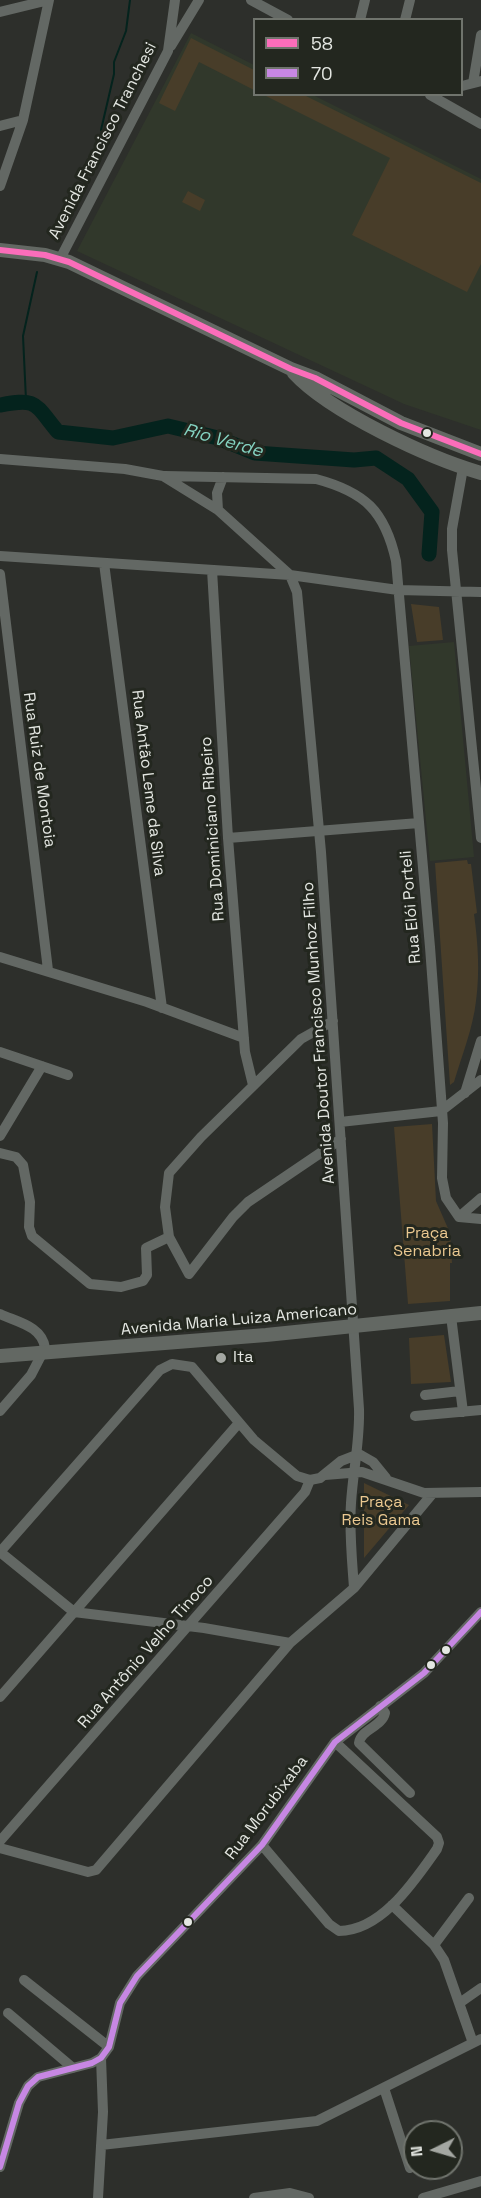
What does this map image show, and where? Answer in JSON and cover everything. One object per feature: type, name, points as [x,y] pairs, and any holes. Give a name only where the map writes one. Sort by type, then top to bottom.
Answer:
[{"type":"main road","points":[[0,249],[60,259],[291,369],[315,378],[372,409],[481,454]]},
{"type":"main road","points":[[291,369],[310,387],[364,422],[463,468],[481,473]]},
{"type":"main road","points":[[364,422],[372,409]]},
{"type":"main road","name":"Avenida Maria Luiza Americano","points":[[0,1356],[354,1327],[481,1313]]},
{"type":"street","points":[[0,12],[50,0],[23,120],[0,186]]},
{"type":"street","name":"Avenida Francisco Tranchesi","points":[[60,259],[168,51],[175,0]]},
{"type":"street","points":[[168,51],[199,0]]},
{"type":"street","points":[[251,0],[284,18]]},
{"type":"street","points":[[360,18],[365,0]]},
{"type":"street","points":[[406,18],[410,0]]},
{"type":"street","points":[[477,82],[481,35]]},
{"type":"street","points":[[432,96],[481,124]]},
{"type":"street","points":[[0,126],[23,120]]},
{"type":"street","points":[[0,459],[125,469],[163,476],[218,510],[290,575]]},
{"type":"street","points":[[463,468],[452,529],[454,591],[481,838]]},
{"type":"street","name":"Rua Elói Porteli","points":[[163,476],[316,478],[339,485],[358,495],[377,512],[389,534],[396,561],[419,823],[441,1111],[443,1188],[451,1208],[459,1217]]},
{"type":"street","points":[[218,510],[217,493],[224,477]]},
{"type":"street","points":[[0,556],[290,575],[398,590],[481,592]]},
{"type":"street","name":"Rua Antão Leme da Silva","points":[[104,563],[162,1008]]},
{"type":"street","name":"Rua Dominiciano Ribeiro","points":[[212,570],[228,838],[244,1038],[253,1085]]},
{"type":"street","name":"Rua Ruiz de Montoia","points":[[0,574],[48,970]]},
{"type":"street","name":"Avenida Doutor Francisco Munhoz Filho","points":[[290,575],[297,592],[302,629],[320,832],[354,1327],[359,1409],[358,1454],[354,1471],[350,1522],[354,1588]]},
{"type":"street","points":[[228,838],[419,823]]},
{"type":"street","points":[[0,957],[48,970],[244,1038]]},
{"type":"street","points":[[333,1021],[301,1039],[253,1085],[169,1173],[165,1197],[169,1237],[189,1274],[233,1217],[248,1202],[341,1139]]},
{"type":"street","points":[[465,1094],[481,1041]]},
{"type":"street","points":[[0,1052],[68,1076]]},
{"type":"street","points":[[0,1136],[42,1066]]},
{"type":"street","points":[[340,1122],[441,1111],[481,1080]]},
{"type":"street","points":[[0,1153],[16,1157],[23,1165],[30,1202],[29,1227],[32,1236],[90,1284],[121,1287],[143,1281],[147,1275],[146,1248],[169,1237]]},
{"type":"street","points":[[459,1217],[481,1198]]},
{"type":"street","points":[[459,1217],[481,1219]]},
{"type":"street","points":[[0,1314],[33,1329],[44,1341],[44,1352],[32,1376],[0,1411]]},
{"type":"street","points":[[451,1316],[463,1412]]},
{"type":"street","points":[[290,1643],[74,1612],[0,1552],[160,1370],[172,1364],[192,1368],[238,1424],[264,1450],[297,1476],[310,1480],[325,1475],[354,1471],[386,1478],[411,1490],[433,1493],[481,1492]]},
{"type":"street","points":[[425,1395],[460,1391]]},
{"type":"street","points":[[415,1416],[481,1410]]},
{"type":"street","points":[[0,1696],[238,1424]]},
{"type":"street","points":[[325,1475],[341,1461],[358,1454],[373,1462],[386,1478]]},
{"type":"street","name":"Rua Antônio Velho Tinoco","points":[[0,1841],[305,1492],[310,1480]]},
{"type":"street","points":[[0,1848],[88,1872],[96,1870],[290,1643],[354,1588],[433,1493]]},
{"type":"street","name":"Rua Morubixaba","points":[[101,2058],[109,2046],[120,2003],[137,1976],[262,1845],[335,1742],[423,1673],[481,1612]]},
{"type":"street","points":[[380,1707],[385,1713],[384,1718],[362,1736],[359,1743],[410,1793]]},
{"type":"street","points":[[262,1845],[334,1929],[350,1930],[381,1914],[411,1887],[437,1849],[438,1840],[335,1742]]},
{"type":"street","points":[[434,1945],[470,1898]]},
{"type":"street","points":[[101,2145],[317,2121],[477,2041],[444,1960],[434,1945],[392,1905]]},
{"type":"street","points":[[24,1980],[109,2046]]},
{"type":"street","points":[[460,2002],[481,1988]]},
{"type":"street","points":[[8,2013],[73,2068]]},
{"type":"street","points":[[0,2167],[19,2103],[28,2086],[38,2077],[101,2058],[103,2112],[98,2198]]},
{"type":"street","points":[[384,2088],[403,2146]]},
{"type":"street","points":[[423,2198],[481,2181]]},
{"type":"street","points":[[254,2198],[290,2193],[309,2198]]},
{"type":"shaded area","points":[[191,33],[253,64],[253,96],[315,96],[481,179],[481,430],[404,404],[77,251]]},
{"type":"shaded area","points":[[454,642],[474,857],[430,861],[409,646]]},
{"type":"green space","points":[[191,38],[253,69],[253,89],[199,62],[175,111],[159,103]]},
{"type":"green space","points":[[266,96],[306,96],[481,183],[481,264],[467,292],[352,235],[390,158]]},
{"type":"green space","points":[[188,191],[205,200],[200,211],[182,202]]},
{"type":"green space","points":[[411,604],[439,607],[443,640],[417,642]]},
{"type":"green space","points":[[467,860],[468,864],[471,864],[477,913],[474,914],[478,979],[475,1011],[470,1031],[454,1082],[450,1085],[435,863]]},
{"type":"green space","name":"Praça Senabria","points":[[432,1124],[436,1201],[450,1233],[452,1263],[450,1263],[450,1301],[408,1304],[394,1127]]},
{"type":"green space","points":[[444,1335],[451,1382],[411,1384],[409,1338]]},
{"type":"green space","name":"Praça Reis Gama","points":[[364,1483],[409,1505],[364,1558]]},
{"type":"waterway","points":[[101,130],[114,74],[114,62],[126,31],[130,0]]},
{"type":"waterway","points":[[26,400],[23,336],[37,272]]},
{"type":"waterway","name":"Rio Verde","points":[[0,405],[22,402],[34,405],[58,432],[113,438],[168,426],[218,438],[255,453],[354,460],[376,458],[408,479],[432,512],[429,554]]},
{"type":"transit line","name":"58","points":[[0,250],[45,255],[69,262],[291,369],[315,378],[401,423],[481,454]]},
{"type":"transit line","name":"70","points":[[0,2167],[19,2103],[28,2086],[38,2077],[92,2063],[101,2058],[109,2047],[120,2003],[137,1976],[262,1845],[335,1742],[424,1673],[481,1612]]},
{"type":"place","name":"Ita","points":[[221,1358]]}]
